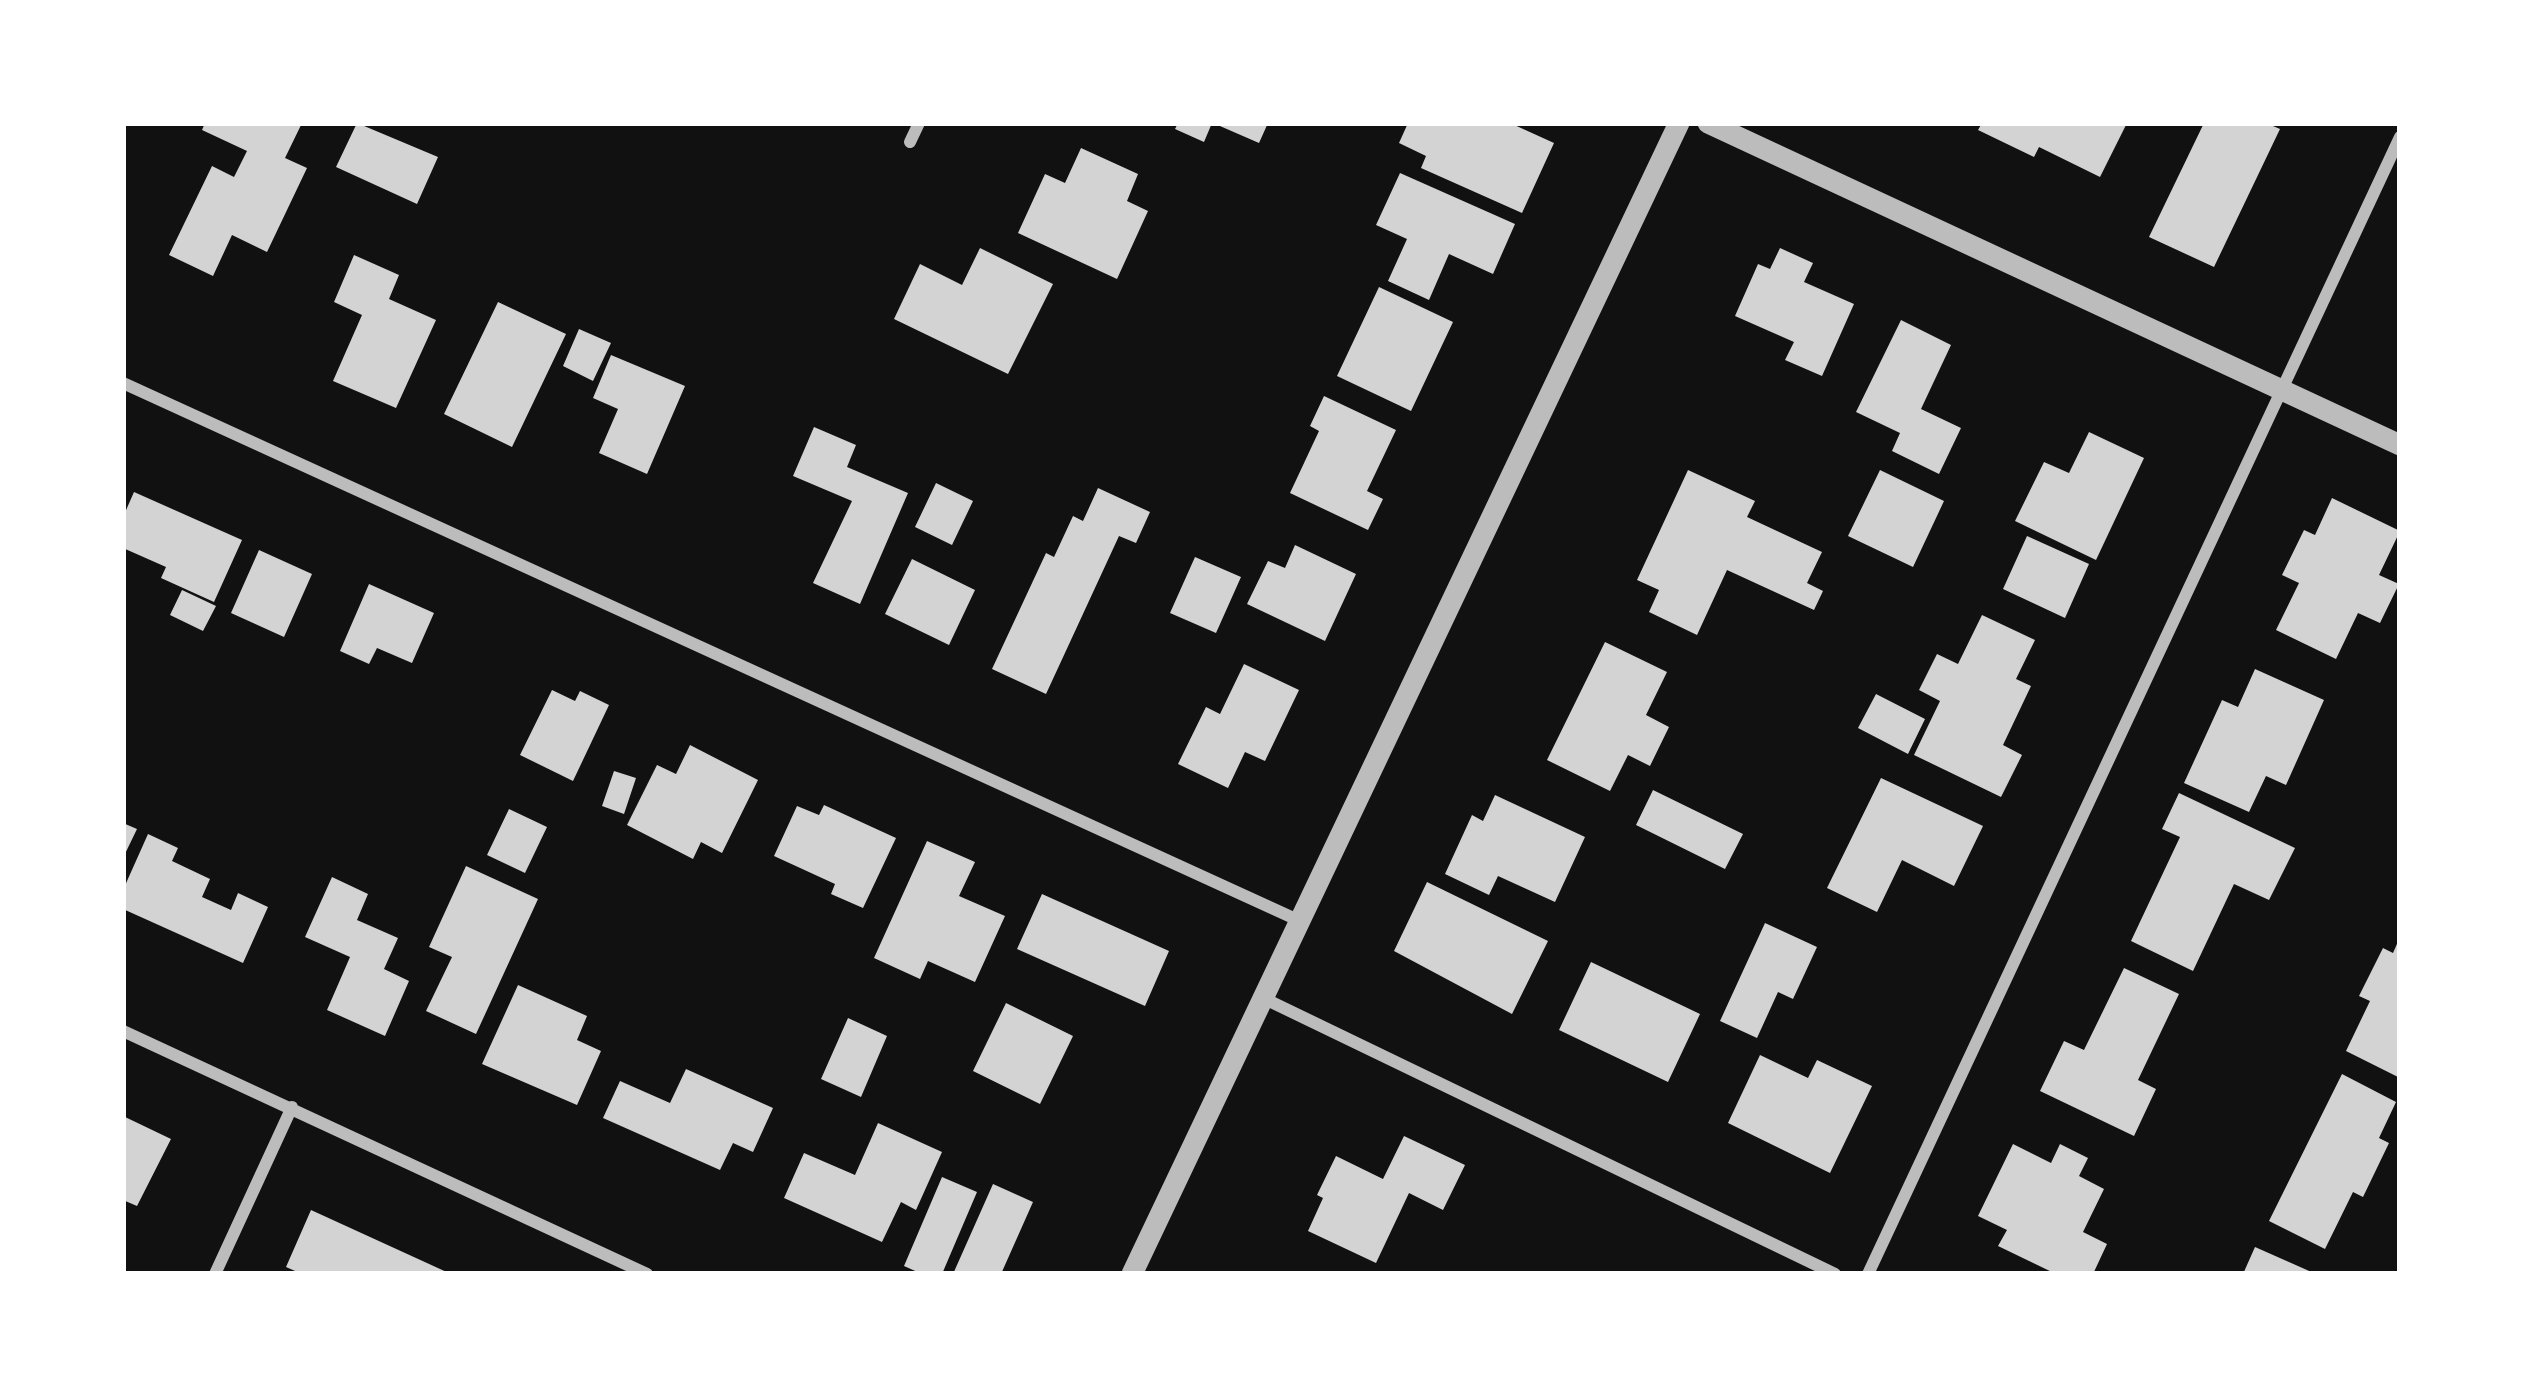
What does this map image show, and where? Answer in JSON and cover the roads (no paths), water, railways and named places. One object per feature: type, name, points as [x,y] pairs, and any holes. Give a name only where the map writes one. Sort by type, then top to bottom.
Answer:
[{"type":"street","points":[[910,142],[919,123]]},
{"type":"street","points":[[1132,1274],[1679,123]]},
{"type":"street","points":[[1708,123],[2400,446]]},
{"type":"street","points":[[1868,1274],[2400,137]]},
{"type":"street","points":[[123,383],[1300,921]]},
{"type":"street","points":[[1263,998],[1835,1274]]},
{"type":"street","points":[[123,1031],[647,1274]]},
{"type":"street","points":[[215,1274],[292,1108]]}]
